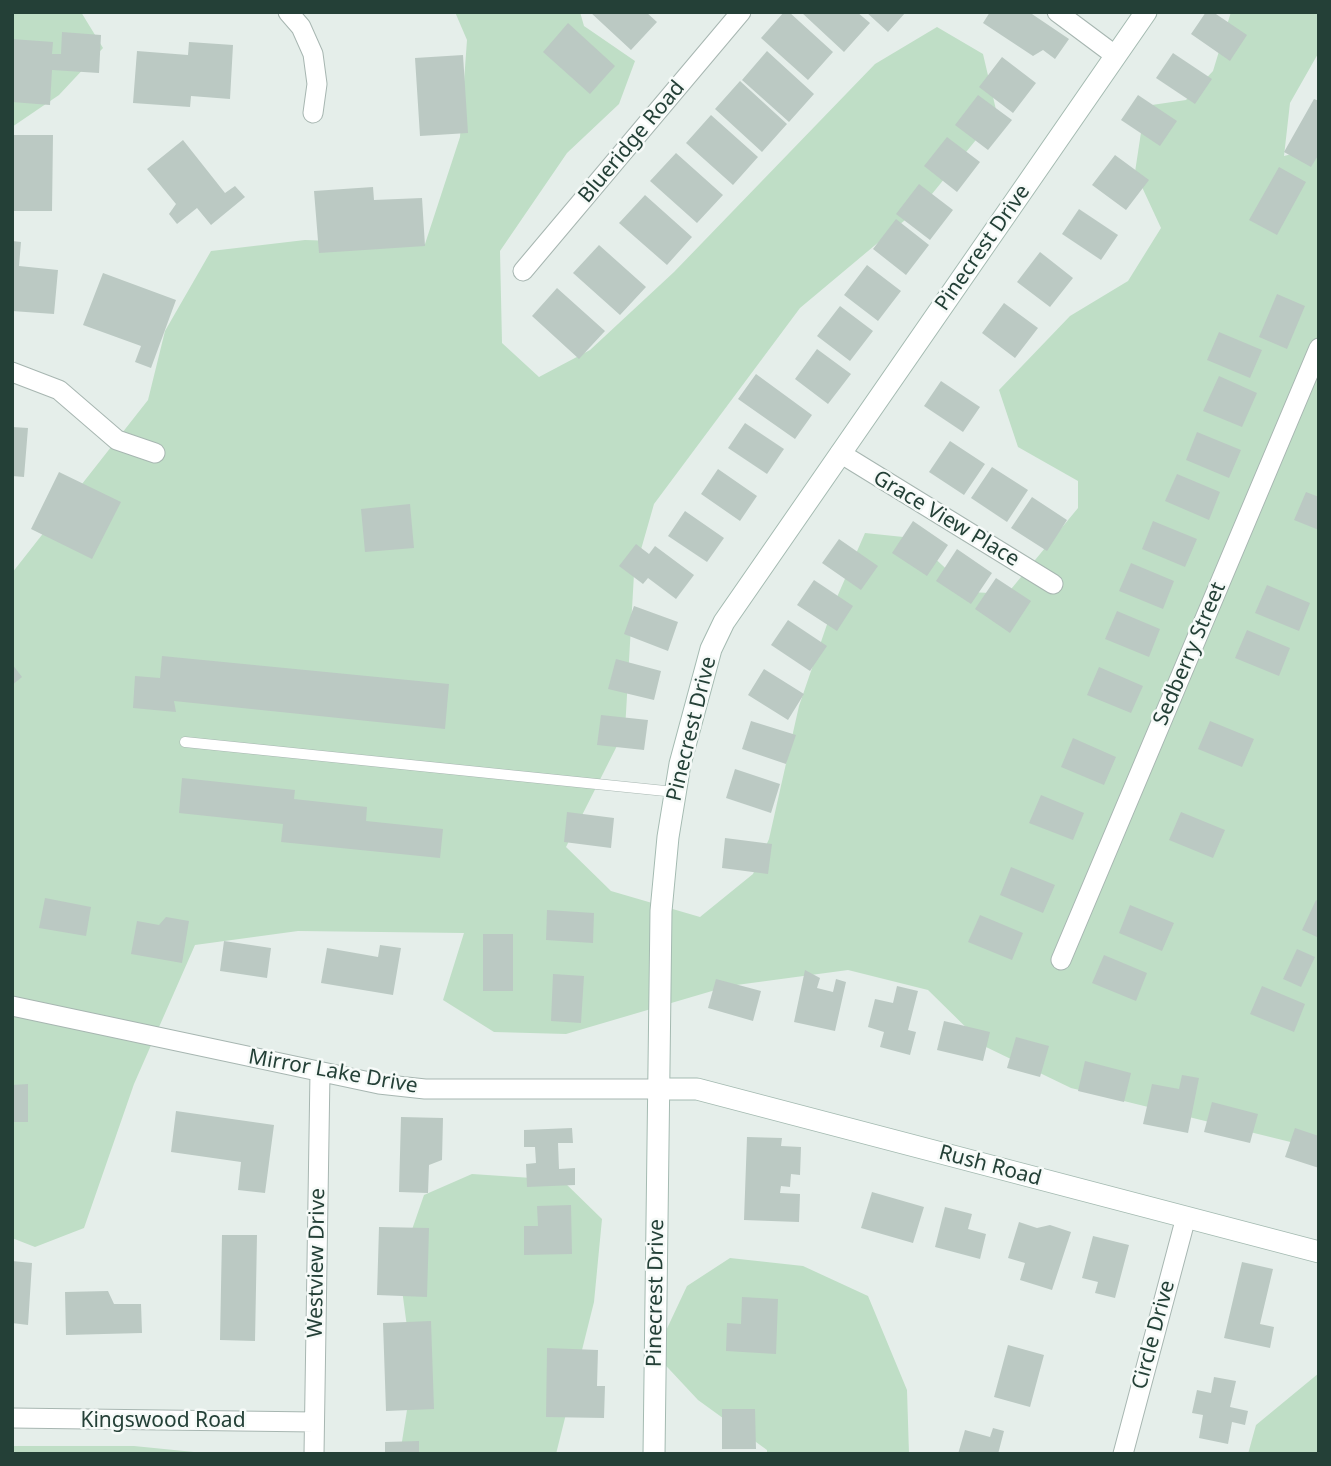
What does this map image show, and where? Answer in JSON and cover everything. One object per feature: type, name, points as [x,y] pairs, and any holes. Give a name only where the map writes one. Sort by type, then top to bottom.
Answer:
[{"type":"street","points":[[288,12],[301,27],[313,54],[317,84],[313,113]]},
{"type":"street","name":"Blueridge Road","points":[[523,271],[741,12]]},
{"type":"street","points":[[1057,12],[1116,56]]},
{"type":"street","name":"Pinecrest Drive","points":[[654,1454],[662,911],[675,792],[694,706],[711,649],[724,622],[1146,12]]},
{"type":"street","name":"Sedberry Street","points":[[1060,960],[1319,348]]},
{"type":"street","points":[[12,372],[59,390],[117,440],[155,453]]},
{"type":"street","name":"Grace View Place","points":[[840,453],[1053,584]]},
{"type":"street","name":"Mirror Lake Drive","points":[[12,1006],[379,1084],[425,1089],[659,1089]]},
{"type":"street","name":"Westview Drive","points":[[314,1454],[320,1072]]},
{"type":"street","name":"Rush Road","points":[[659,1089],[697,1089],[1319,1252]]},
{"type":"street","name":"Circle Drive","points":[[1123,1454],[1186,1217]]},
{"type":"street","name":"Kingswood Road","points":[[12,1418],[314,1422]]},
{"type":"lane","points":[[185,743],[675,792]]},
{"type":"green space","points":[[12,12],[81,12],[103,48],[59,95],[12,127]]},
{"type":"green space","points":[[455,12],[580,12],[584,26],[635,61],[619,104],[567,153],[500,251],[502,343],[539,377],[590,350],[674,272],[875,64],[937,27],[983,54],[997,114],[923,205],[800,308],[654,504],[634,574],[625,730],[566,847],[611,891],[700,917],[753,874],[769,839],[799,706],[834,604],[865,533],[913,538],[971,592],[1007,594],[1078,508],[1078,481],[1018,447],[999,390],[1070,316],[1128,281],[1161,228],[1135,172],[1145,106],[1186,100],[1213,71],[1231,12],[1319,12],[1319,52],[1290,103],[1284,156],[1319,147],[1319,1149],[1071,1088],[986,1047],[928,990],[848,970],[729,986],[566,1034],[494,1032],[443,1000],[464,933],[298,931],[195,945],[134,1084],[84,1228],[35,1247],[12,1238],[12,573],[148,400],[165,331],[211,251],[305,240],[425,244],[460,137],[467,40]]},
{"type":"green space","points":[[472,1174],[562,1180],[602,1219],[594,1302],[556,1454],[400,1454],[413,1372],[399,1267],[424,1195]]},
{"type":"green space","points":[[730,1258],[803,1266],[868,1296],[907,1390],[909,1454],[767,1454],[767,1450],[698,1400],[655,1354],[687,1286]]},
{"type":"green space","points":[[1319,1373],[1319,1454],[1248,1454],[1256,1425]]},
{"type":"green space","points":[[12,1446],[134,1446],[214,1454],[12,1454]]},
{"type":"building","points":[[590,12],[646,12],[657,22],[631,50]]},
{"type":"building","points":[[784,12],[789,12],[833,52],[808,80],[761,38]]},
{"type":"building","points":[[801,12],[857,12],[870,23],[844,52]]},
{"type":"building","points":[[866,12],[906,12],[888,32]]},
{"type":"building","points":[[990,12],[1029,12],[1069,39],[1055,59],[1043,50],[1033,56],[983,23]]},
{"type":"building","points":[[1206,12],[1213,12],[1247,35],[1230,61],[1191,34]]},
{"type":"building","points":[[568,23],[615,66],[590,94],[543,52]]},
{"type":"building","points":[[62,32],[101,35],[99,73],[52,70],[50,105],[12,102],[12,39],[53,42],[52,54],[61,54]]},
{"type":"building","points":[[189,42],[233,45],[230,99],[191,96],[190,107],[133,103],[137,51],[188,55]]},
{"type":"building","points":[[767,51],[814,94],[789,122],[742,80]]},
{"type":"building","points":[[1173,53],[1212,79],[1195,104],[1156,78]]},
{"type":"building","points":[[463,55],[468,133],[420,136],[415,58]]},
{"type":"building","points":[[1002,57],[1036,83],[1013,113],[979,87]]},
{"type":"building","points":[[740,81],[787,124],[762,152],[715,109]]},
{"type":"building","points":[[978,95],[1012,120],[988,150],[955,125]]},
{"type":"building","points":[[1138,95],[1177,121],[1160,146],[1121,120]]},
{"type":"building","points":[[1314,99],[1319,101],[1319,154],[1311,167],[1284,152]]},
{"type":"building","points":[[711,115],[758,157],[733,185],[686,143]]},
{"type":"building","points":[[12,135],[53,135],[52,211],[12,211]]},
{"type":"building","points":[[947,137],[980,162],[957,192],[924,166]]},
{"type":"building","points":[[183,140],[225,193],[235,186],[245,197],[211,225],[197,208],[177,224],[169,214],[176,204],[147,169]]},
{"type":"building","points":[[676,153],[723,195],[697,223],[650,181]]},
{"type":"building","points":[[1115,155],[1149,180],[1126,210],[1092,185]]},
{"type":"building","points":[[1279,167],[1306,182],[1277,235],[1249,220]]},
{"type":"building","points":[[919,184],[953,210],[930,240],[896,214]]},
{"type":"building","points":[[373,187],[374,200],[422,198],[425,246],[319,253],[314,191]]},
{"type":"building","points":[[645,195],[692,237],[667,265],[619,223]]},
{"type":"building","points":[[1079,209],[1118,235],[1101,260],[1062,234]]},
{"type":"building","points":[[896,219],[929,245],[906,275],[873,249]]},
{"type":"building","points":[[12,241],[21,242],[19,266],[58,270],[54,314],[12,311]]},
{"type":"building","points":[[599,245],[646,287],[620,315],[573,273]]},
{"type":"building","points":[[1040,252],[1073,278],[1050,307],[1017,282]]},
{"type":"building","points":[[867,265],[901,291],[878,321],[844,295]]},
{"type":"building","points":[[103,273],[176,300],[151,368],[135,362],[141,346],[83,325]]},
{"type":"building","points":[[557,288],[605,331],[579,359],[532,316]]},
{"type":"building","points":[[1277,294],[1305,306],[1287,349],[1259,337]]},
{"type":"building","points":[[1004,303],[1038,328],[1015,358],[982,333]]},
{"type":"building","points":[[840,306],[873,331],[850,361],[817,336]]},
{"type":"building","points":[[1219,332],[1262,350],[1250,378],[1207,360]]},
{"type":"building","points":[[817,349],[851,374],[828,404],[795,379]]},
{"type":"building","points":[[756,374],[812,415],[795,439],[738,399]]},
{"type":"building","points":[[1219,376],[1257,393],[1242,427],[1203,411]]},
{"type":"building","points":[[941,381],[980,407],[963,432],[924,406]]},
{"type":"building","points":[[745,423],[784,449],[767,474],[728,448]]},
{"type":"building","points":[[12,427],[28,428],[24,477],[12,476]]},
{"type":"building","points":[[1197,432],[1241,450],[1229,478],[1186,460]]},
{"type":"building","points":[[950,441],[985,464],[964,495],[929,472]]},
{"type":"building","points":[[992,467],[1028,490],[1007,522],[971,498]]},
{"type":"building","points":[[718,469],[757,496],[740,521],[701,494]]},
{"type":"building","points":[[59,472],[121,502],[92,559],[31,529]]},
{"type":"building","points":[[1177,474],[1220,492],[1209,520],[1165,501]]},
{"type":"building","points":[[1306,492],[1319,497],[1319,530],[1294,520]]},
{"type":"building","points":[[1032,497],[1067,520],[1047,551],[1011,528]]},
{"type":"building","points":[[410,504],[414,548],[365,552],[361,509]]},
{"type":"building","points":[[685,511],[724,538],[707,562],[668,536]]},
{"type":"building","points":[[913,521],[948,545],[927,576],[892,553]]},
{"type":"building","points":[[1153,521],[1197,539],[1185,567],[1142,549]]},
{"type":"building","points":[[839,539],[878,566],[861,590],[822,563]]},
{"type":"building","points":[[636,544],[649,554],[655,546],[694,575],[676,599],[648,578],[643,584],[619,566]]},
{"type":"building","points":[[957,549],[992,573],[971,604],[936,581]]},
{"type":"building","points":[[1131,563],[1174,581],[1163,609],[1119,591]]},
{"type":"building","points":[[996,578],[1031,601],[1010,633],[975,609]]},
{"type":"building","points":[[814,580],[853,606],[837,631],[797,605]]},
{"type":"building","points":[[1267,585],[1310,603],[1299,631],[1255,613]]},
{"type":"building","points":[[634,606],[678,622],[668,651],[624,634]]},
{"type":"building","points":[[1117,611],[1160,629],[1149,657],[1105,639]]},
{"type":"building","points":[[788,620],[827,646],[810,671],[771,645]]},
{"type":"building","points":[[1247,630],[1290,648],[1279,676],[1235,658]]},
{"type":"building","points":[[162,656],[449,684],[445,729],[174,701],[176,712],[133,708],[135,676],[160,678]]},
{"type":"building","points":[[616,659],[661,671],[654,700],[608,689]]},
{"type":"building","points":[[12,664],[22,677],[12,685]]},
{"type":"building","points":[[1099,667],[1143,686],[1131,713],[1087,695]]},
{"type":"building","points":[[764,669],[804,694],[788,720],[748,695]]},
{"type":"building","points":[[601,715],[648,720],[644,750],[597,745]]},
{"type":"building","points":[[751,721],[796,735],[786,764],[742,749]]},
{"type":"building","points":[[1210,721],[1254,739],[1242,767],[1198,749]]},
{"type":"building","points":[[1073,738],[1116,757],[1104,785],[1061,767]]},
{"type":"building","points":[[735,769],[780,784],[771,813],[726,798]]},
{"type":"building","points":[[182,778],[295,790],[294,799],[367,807],[366,821],[443,829],[440,858],[281,842],[283,824],[179,813]]},
{"type":"building","points":[[1041,795],[1084,813],[1073,840],[1029,823]]},
{"type":"building","points":[[567,812],[614,818],[611,848],[564,842]]},
{"type":"building","points":[[1181,812],[1225,830],[1213,858],[1169,840]]},
{"type":"building","points":[[725,838],[772,844],[768,874],[722,868]]},
{"type":"building","points":[[1011,867],[1055,885],[1043,913],[1000,895]]},
{"type":"building","points":[[45,898],[91,907],[86,936],[39,928]]},
{"type":"building","points":[[1316,900],[1319,902],[1319,938],[1302,930]]},
{"type":"building","points":[[1130,905],[1174,923],[1162,951],[1119,933]]},
{"type":"building","points":[[547,910],[594,913],[593,943],[546,940]]},
{"type":"building","points":[[980,915],[1023,933],[1012,960],[968,942]]},
{"type":"building","points":[[166,917],[189,921],[182,963],[131,954],[137,921],[159,925]]},
{"type":"building","points":[[483,934],[513,934],[513,991],[483,991]]},
{"type":"building","points":[[224,941],[271,948],[267,978],[220,971]]},
{"type":"building","points":[[380,945],[401,948],[393,995],[321,983],[327,948],[378,957]]},
{"type":"building","points":[[1297,949],[1315,957],[1301,987],[1283,979]]},
{"type":"building","points":[[1104,955],[1147,973],[1136,1001],[1092,983]]},
{"type":"building","points":[[805,970],[820,978],[817,988],[833,992],[836,979],[846,982],[835,1031],[794,1022]]},
{"type":"building","points":[[553,974],[584,976],[581,1023],[551,1021]]},
{"type":"building","points":[[716,979],[761,991],[753,1021],[708,1008]]},
{"type":"building","points":[[897,986],[918,991],[908,1030],[916,1032],[910,1055],[880,1047],[884,1032],[868,1027],[875,999],[893,1003]]},
{"type":"building","points":[[1262,986],[1305,1004],[1294,1032],[1250,1014]]},
{"type":"building","points":[[944,1021],[990,1032],[983,1061],[937,1050]]},
{"type":"building","points":[[1016,1037],[1049,1046],[1040,1077],[1007,1068]]},
{"type":"building","points":[[1085,1061],[1131,1073],[1124,1102],[1078,1091]]},
{"type":"building","points":[[1182,1075],[1199,1078],[1188,1133],[1143,1124],[1152,1084],[1179,1089]]},
{"type":"building","points":[[28,1084],[28,1122],[12,1122],[12,1085]]},
{"type":"building","points":[[1212,1102],[1258,1114],[1250,1143],[1204,1132]]},
{"type":"building","points":[[176,1111],[274,1125],[265,1193],[238,1190],[241,1162],[171,1152]]},
{"type":"building","points":[[401,1117],[443,1118],[442,1160],[429,1165],[428,1193],[399,1192]]},
{"type":"building","points":[[572,1128],[573,1143],[558,1143],[559,1169],[575,1168],[575,1185],[527,1187],[526,1164],[536,1163],[535,1147],[524,1147],[524,1130]]},
{"type":"building","points":[[1295,1128],[1319,1136],[1319,1168],[1285,1157]]},
{"type":"building","points":[[747,1137],[782,1138],[781,1146],[801,1147],[800,1175],[791,1174],[790,1187],[781,1186],[780,1193],[800,1194],[799,1222],[744,1220]]},
{"type":"building","points":[[872,1192],[924,1207],[913,1243],[861,1228]]},
{"type":"building","points":[[571,1205],[572,1254],[524,1255],[524,1226],[538,1226],[537,1206]]},
{"type":"building","points":[[945,1207],[972,1214],[968,1229],[986,1234],[980,1259],[935,1247]]},
{"type":"building","points":[[1019,1222],[1037,1228],[1050,1225],[1071,1232],[1052,1290],[1020,1280],[1025,1263],[1008,1258]]},
{"type":"building","points":[[379,1227],[429,1228],[427,1297],[377,1295]]},
{"type":"building","points":[[222,1235],[257,1235],[255,1341],[220,1340]]},
{"type":"building","points":[[1093,1236],[1129,1245],[1115,1298],[1095,1293],[1098,1282],[1082,1278]]},
{"type":"building","points":[[12,1261],[32,1263],[28,1325],[12,1323]]},
{"type":"building","points":[[1242,1262],[1273,1269],[1260,1324],[1274,1327],[1270,1348],[1224,1338]]},
{"type":"building","points":[[108,1291],[114,1304],[141,1304],[142,1333],[66,1335],[65,1292]]},
{"type":"building","points":[[742,1297],[778,1299],[776,1354],[726,1351],[727,1323],[741,1324]]},
{"type":"building","points":[[431,1321],[434,1409],[386,1411],[383,1323]]},
{"type":"building","points":[[1008,1345],[1044,1355],[1030,1407],[994,1397]]},
{"type":"building","points":[[547,1348],[598,1350],[597,1386],[605,1386],[604,1418],[546,1417]]},
{"type":"building","points":[[1214,1377],[1236,1381],[1230,1407],[1248,1411],[1245,1425],[1232,1422],[1228,1444],[1199,1438],[1203,1415],[1192,1413],[1197,1390],[1211,1393]]},
{"type":"building","points":[[722,1409],[755,1409],[756,1449],[722,1449]]},
{"type":"building","points":[[993,1428],[1004,1431],[998,1454],[958,1454],[965,1430],[990,1437]]},
{"type":"building","points":[[419,1441],[419,1454],[385,1454],[385,1442]]}]
